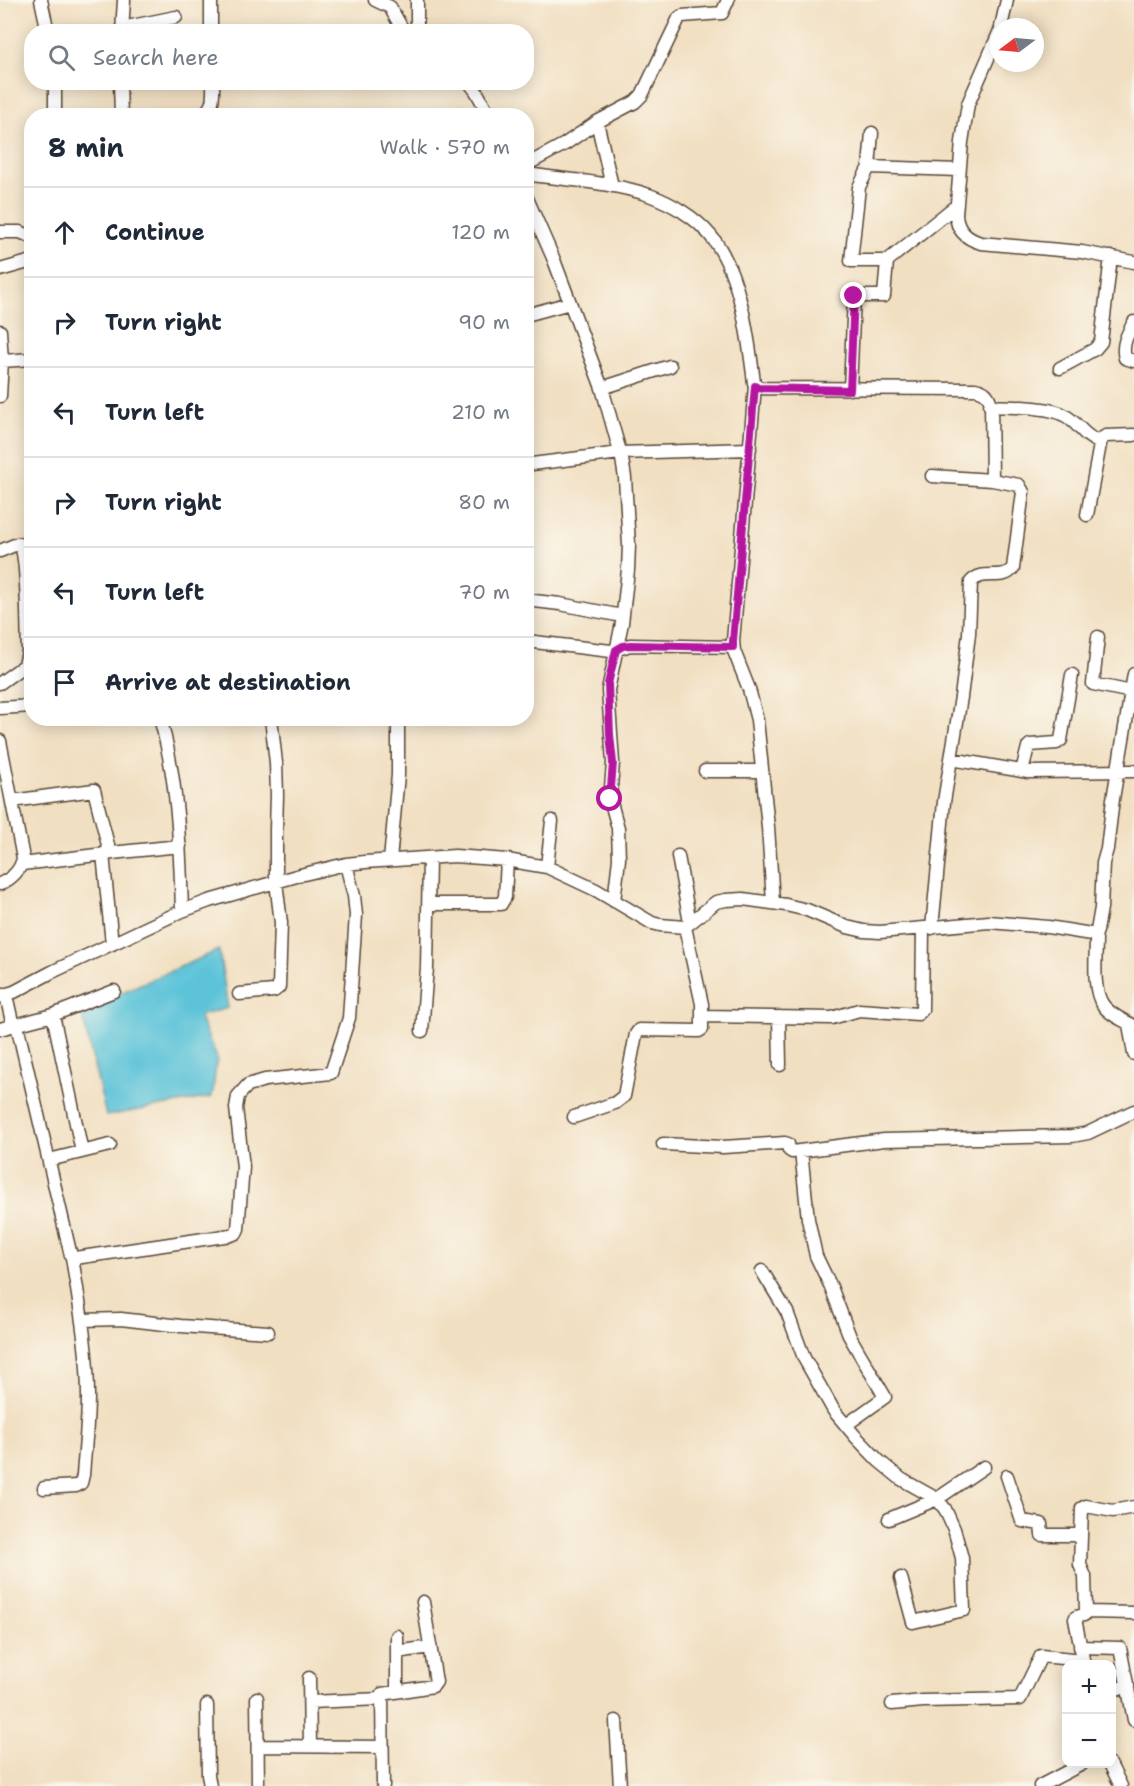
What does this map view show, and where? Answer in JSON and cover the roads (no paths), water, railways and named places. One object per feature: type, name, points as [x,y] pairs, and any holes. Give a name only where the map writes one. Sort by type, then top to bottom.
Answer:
[{"type":"street","points":[[41,0],[46,24]]},
{"type":"street","points":[[122,24],[124,0]]},
{"type":"street","points":[[211,0],[212,24]]},
{"type":"street","points":[[375,0],[390,7],[400,24]]},
{"type":"street","points":[[417,0],[417,24]]},
{"type":"street","points":[[534,161],[639,99],[679,18],[722,13],[728,0]]},
{"type":"street","points":[[1003,18],[1007,0]]},
{"type":"street","points":[[147,24],[176,17]]},
{"type":"street","points":[[990,54],[968,104],[962,142],[957,222],[963,233],[973,241],[981,243],[1082,252],[1134,262]]},
{"type":"street","points":[[54,90],[55,108]]},
{"type":"street","points":[[120,90],[121,108]]},
{"type":"street","points":[[210,108],[213,90]]},
{"type":"street","points":[[475,90],[486,108]]},
{"type":"street","points":[[597,122],[612,186]]},
{"type":"street","points":[[872,133],[869,167],[859,187],[851,261],[887,261],[957,205]]},
{"type":"street","points":[[869,167],[959,170]]},
{"type":"street","points":[[534,175],[612,186],[647,194],[670,204],[691,218],[716,242],[738,293],[748,336],[755,386],[733,647],[754,706],[768,826],[773,902]]},
{"type":"street","points":[[534,214],[554,260],[602,388],[620,453],[624,478],[629,545],[628,570],[608,690],[613,763],[610,799],[617,823],[619,849],[614,901]]},
{"type":"street","points":[[0,232],[20,231],[24,233]]},
{"type":"street","points":[[1060,368],[1095,349],[1101,342],[1111,257]]},
{"type":"street","points":[[850,390],[854,296],[884,296],[887,261]]},
{"type":"street","points":[[0,270],[24,263]]},
{"type":"street","points":[[534,313],[570,303]]},
{"type":"street","points":[[1134,322],[1126,337],[1123,352],[1125,358],[1134,361]]},
{"type":"street","points":[[0,331],[2,361],[0,396]]},
{"type":"street","points":[[2,361],[24,360]]},
{"type":"street","points":[[602,388],[670,366]]},
{"type":"street","points":[[755,386],[758,388],[975,389],[982,391],[988,395],[990,406],[992,480]]},
{"type":"street","points":[[990,406],[1056,411],[1067,416],[1089,438],[1100,443]]},
{"type":"street","points":[[1087,515],[1101,440],[1106,436],[1134,435]]},
{"type":"street","points":[[534,464],[620,453],[750,449]]},
{"type":"street","points":[[703,1016],[832,1018],[856,1011],[918,1014],[921,1012],[927,928],[968,642],[971,582],[973,578],[980,575],[1005,575],[1015,565],[1023,490],[1019,485],[992,480],[932,476]]},
{"type":"street","points":[[0,551],[20,544],[24,583]]},
{"type":"street","points":[[534,601],[622,616]]},
{"type":"street","points":[[1098,637],[1093,684],[1132,692]]},
{"type":"street","points":[[534,642],[606,651],[630,645],[733,647]]},
{"type":"street","points":[[0,682],[24,667]]},
{"type":"street","points":[[1134,674],[1103,863],[1099,922],[1095,936],[1099,998],[1107,1010],[1131,1025],[1134,1054]]},
{"type":"street","points":[[1022,771],[1030,745],[1057,743],[1061,740],[1072,675]]},
{"type":"street","points":[[0,708],[24,706]]},
{"type":"street","points":[[162,726],[177,806],[182,912]]},
{"type":"street","points":[[239,994],[274,991],[278,988],[282,931],[276,882],[278,795],[272,726]]},
{"type":"street","points":[[390,860],[398,775],[398,726]]},
{"type":"street","points":[[0,741],[23,858],[22,864],[0,884]]},
{"type":"street","points":[[951,759],[1022,771],[1134,771]]},
{"type":"street","points":[[705,771],[762,771]]},
{"type":"street","points":[[12,801],[94,790],[107,853],[112,944]]},
{"type":"street","points":[[547,867],[552,821]]},
{"type":"street","points":[[22,864],[180,846]]},
{"type":"street","points":[[44,1488],[76,1486],[81,1483],[88,1398],[87,1366],[72,1257],[15,1025],[3,996],[182,912],[209,902],[346,864],[455,856],[507,860],[547,867],[596,890],[660,926],[688,925],[713,904],[720,901],[743,899],[773,902],[807,910],[847,927],[864,931],[880,932],[989,922],[1048,927],[1095,936]]},
{"type":"street","points":[[574,1116],[615,1103],[624,1096],[627,1091],[636,1034],[639,1030],[644,1028],[702,1029],[702,1004],[678,856]]},
{"type":"street","points":[[422,1031],[428,968],[429,859]]},
{"type":"street","points":[[429,904],[501,904],[505,897],[507,860]]},
{"type":"street","points":[[72,1257],[211,1239],[236,1233],[243,1167],[236,1108],[238,1096],[248,1085],[265,1080],[331,1073],[349,1018],[356,915],[346,864]]},
{"type":"street","points":[[0,1029],[53,1015],[114,991]]},
{"type":"street","points":[[53,1015],[82,1152]]},
{"type":"street","points":[[778,1017],[780,1065]]},
{"type":"street","points":[[663,1144],[723,1147],[785,1143],[788,1144],[791,1152],[884,1140],[1072,1136],[1088,1133],[1134,1111]]},
{"type":"street","points":[[49,1160],[110,1145]]},
{"type":"street","points":[[801,1151],[808,1218],[816,1256],[831,1287],[850,1337],[885,1397],[846,1425]]},
{"type":"street","points":[[762,1272],[787,1312],[804,1358],[834,1411],[879,1461],[901,1479],[937,1499],[949,1517],[960,1549],[964,1610],[913,1622],[901,1578]]},
{"type":"street","points":[[82,1320],[121,1319],[268,1332]]},
{"type":"street","points":[[889,1518],[937,1499],[984,1467]]},
{"type":"street","points":[[1007,1476],[1022,1521],[1041,1524],[1042,1535],[1080,1535]]},
{"type":"street","points":[[1086,1612],[1085,1576],[1080,1565],[1080,1535],[1084,1506],[1113,1511],[1134,1507]]},
{"type":"street","points":[[383,1786],[382,1694],[435,1684],[423,1602]]},
{"type":"street","points":[[1083,1660],[1075,1618],[1086,1612],[1134,1613]]},
{"type":"street","points":[[397,1636],[397,1691]]},
{"type":"street","points":[[397,1652],[430,1647]]},
{"type":"street","points":[[1080,1647],[1120,1648],[1134,1720]]},
{"type":"street","points":[[891,1704],[1020,1699],[1041,1656],[1069,1660]]},
{"type":"street","points":[[309,1678],[310,1746]]},
{"type":"street","points":[[1116,1689],[1128,1686]]},
{"type":"street","points":[[257,1698],[258,1786]]},
{"type":"street","points":[[310,1702],[381,1699]]},
{"type":"street","points":[[207,1706],[210,1786]]},
{"type":"street","points":[[616,1721],[620,1786]]},
{"type":"street","points":[[258,1746],[382,1747]]},
{"type":"street","points":[[1040,1786],[1074,1768]]},
{"type":"street","points":[[1112,1768],[1121,1786]]},
{"type":"water","points":[[219,950],[228,1008],[199,1016],[217,1058],[212,1097],[106,1116],[81,1010]]}]
